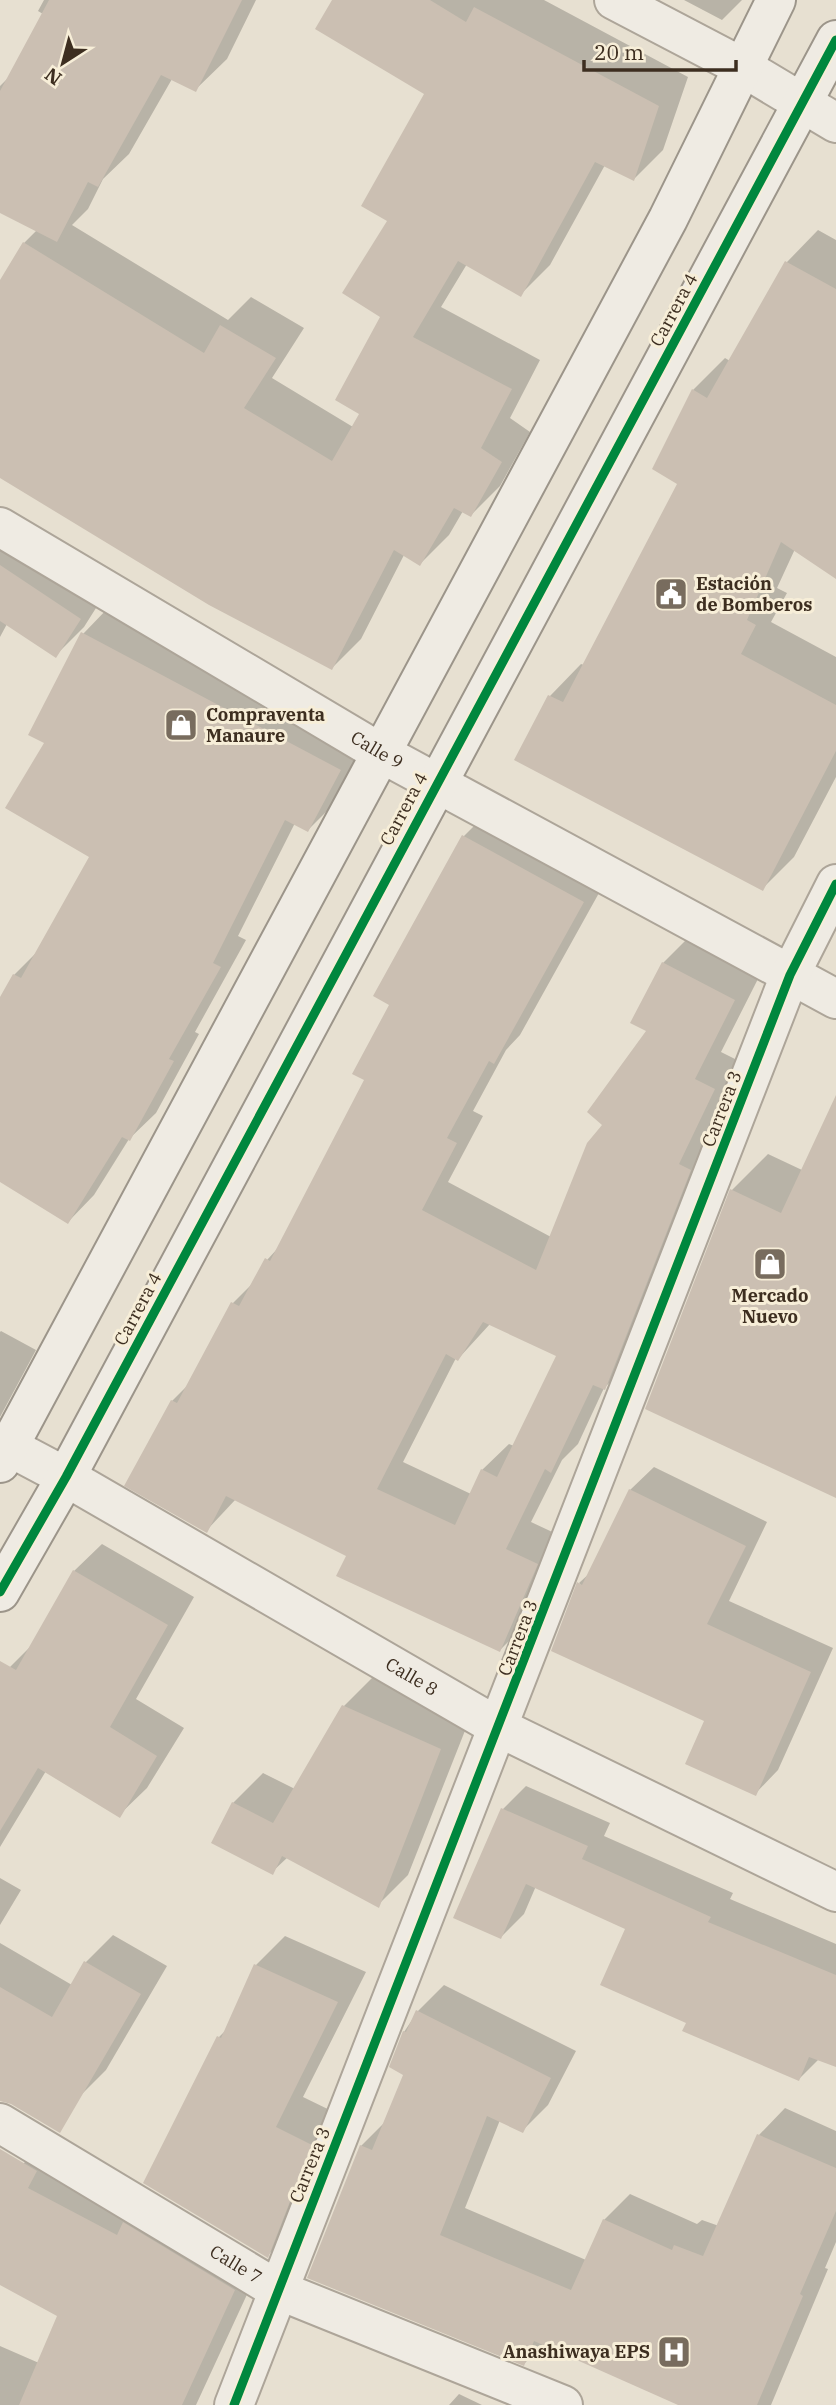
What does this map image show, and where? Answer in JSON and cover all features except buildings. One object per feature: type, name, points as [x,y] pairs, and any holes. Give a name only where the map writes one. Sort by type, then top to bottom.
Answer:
[{"type":"street","points":[[614,0],[744,68],[820,114]]},
{"type":"street","points":[[3,1450],[668,219],[776,0]]},
{"type":"street","name":"Carrera 4","points":[[0,1592],[66,1477],[437,781],[820,114],[836,40]]},
{"type":"street","name":"Calle 9","points":[[0,527],[381,753],[836,999]]},
{"type":"street","name":"Carrera 3","points":[[234,2405],[500,1728],[790,975],[836,884]]},
{"type":"street","name":"Calle 8","points":[[3,1450],[66,1477],[500,1728],[836,1892]]},
{"type":"street","name":"Calle 7","points":[[0,2123],[278,2290],[564,2405]]},
{"type":"cycle path","points":[[0,1592],[66,1477],[836,40]]},
{"type":"cycle path","points":[[234,2405],[790,975],[836,884]]},
{"type":"place","name":"Estación de Bomberos","points":[[671,594]]},
{"type":"place","name":"Compraventa Manaure","points":[[181,725]]},
{"type":"place","name":"Mercado Nuevo","points":[[770,1264]]},
{"type":"place","name":"Anashiwaya EPS","points":[[674,2352]]}]
